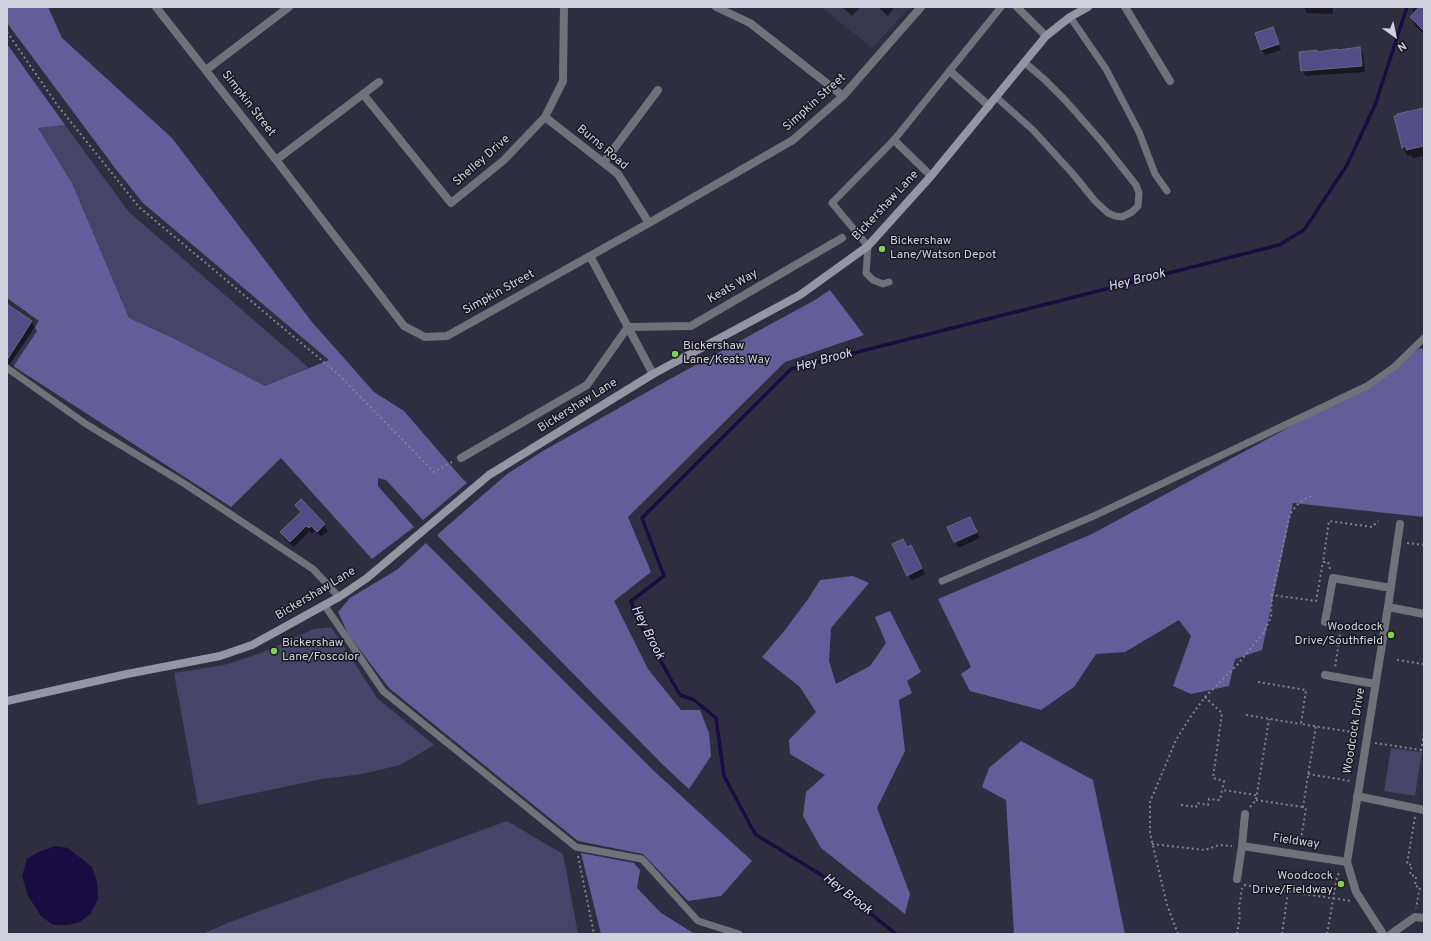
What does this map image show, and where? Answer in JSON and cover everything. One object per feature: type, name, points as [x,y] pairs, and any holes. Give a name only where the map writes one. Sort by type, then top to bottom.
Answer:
[{"type":"main road","name":"Bickershaw Lane","points":[[7,701],[127,674],[220,656],[252,645],[325,606],[367,578],[489,475],[653,374],[800,295],[868,246],[931,176],[1046,36],[1070,17],[1088,7]]},
{"type":"street","name":"Simpkin Street","points":[[156,7],[404,326],[425,337],[447,336],[649,223],[793,140],[843,96],[921,7]]},
{"type":"street","points":[[206,70],[288,7]]},
{"type":"street","name":"Shelley Drive","points":[[363,94],[451,203],[504,160],[545,117],[563,81],[564,7]]},
{"type":"street","points":[[716,7],[750,23],[843,96]]},
{"type":"street","points":[[1017,7],[1046,36]]},
{"type":"street","points":[[1125,7],[1170,81]]},
{"type":"street","points":[[950,70],[989,106]]},
{"type":"street","points":[[276,160],[379,82]]},
{"type":"street","points":[[604,162],[658,90]]},
{"type":"street","name":"Burns Road","points":[[545,117],[618,174],[649,223]]},
{"type":"street","points":[[894,140],[931,176]]},
{"type":"street","name":"Keats Way","points":[[628,327],[691,326],[842,238]]},
{"type":"street","points":[[590,256],[653,374]]},
{"type":"street","points":[[462,458],[587,386],[628,327]]},
{"type":"street","name":"Woodcock Drive","points":[[1383,934],[1356,892],[1347,862],[1400,524]]},
{"type":"street","points":[[1325,622],[1333,578],[1391,588]]},
{"type":"street","points":[[1388,608],[1424,614]]},
{"type":"street","points":[[1329,676],[1375,684]]},
{"type":"street","points":[[1357,796],[1420,809]]},
{"type":"street","points":[[1237,879],[1245,814]]},
{"type":"street","name":"Fieldway","points":[[1242,846],[1347,862]]},
{"type":"street","points":[[1391,934],[1415,917],[1424,918]]},
{"type":"lane","points":[[889,282],[883,284],[873,280],[866,273],[868,246],[832,203],[894,140],[1001,7]]},
{"type":"lane","points":[[1070,17],[1106,69],[1139,132],[1155,174],[1167,191]]},
{"type":"lane","points":[[996,97],[1033,130],[1104,210],[1115,216],[1122,217],[1132,212],[1138,206],[1139,193],[1136,186],[1106,147],[1065,100],[1024,62]]},
{"type":"lane","points":[[942,580],[1096,515],[1368,386],[1394,367],[1424,338]]},
{"type":"lane","points":[[7,368],[86,424],[185,484],[313,569],[339,597]]},
{"type":"lane","points":[[325,606],[383,691],[576,847],[642,859],[698,921],[739,934]]},
{"type":"path","points":[[7,32],[58,106],[139,207],[338,374],[434,472],[462,458]]},
{"type":"path","points":[[1178,934],[1167,905],[1152,844],[1150,834],[1150,802],[1176,740],[1191,716],[1205,697],[1238,664],[1264,632],[1270,617],[1272,595],[1290,514],[1303,500],[1311,496]]},
{"type":"path","points":[[1272,595],[1316,601],[1329,521],[1372,527],[1378,521]]},
{"type":"path","points":[[1398,542],[1424,545]]},
{"type":"path","points":[[1323,562],[1328,562],[1333,578]]},
{"type":"path","points":[[1325,622],[1341,627],[1329,676]]},
{"type":"path","points":[[1397,660],[1424,664]]},
{"type":"path","points":[[1258,682],[1306,690],[1300,724]]},
{"type":"path","points":[[1181,805],[1196,807],[1196,802],[1208,804],[1209,799],[1220,800],[1224,781],[1213,778],[1222,713],[1205,697]]},
{"type":"path","points":[[1246,715],[1316,726],[1422,751],[1424,731]]},
{"type":"path","points":[[1245,814],[1256,800],[1269,719]]},
{"type":"path","points":[[1299,854],[1306,808],[1303,807],[1316,726]]},
{"type":"path","points":[[1308,774],[1359,782]]},
{"type":"path","points":[[1222,790],[1256,795]]},
{"type":"path","points":[[1256,800],[1303,807]]},
{"type":"path","points":[[1415,917],[1420,887],[1415,886],[1416,876],[1410,875],[1412,865],[1407,864],[1420,809]]},
{"type":"path","points":[[1152,844],[1205,850],[1219,845],[1242,846]]},
{"type":"path","points":[[576,847],[594,934]]},
{"type":"path","points":[[1328,934],[1336,876],[1347,862]]},
{"type":"path","points":[[1237,934],[1242,885],[1345,901],[1362,901]]},
{"type":"path","points":[[1282,934],[1288,892]]},
{"type":"shaded area","points":[[7,7],[48,7],[62,38],[172,138],[312,322],[374,392],[404,411],[467,483],[423,520],[386,480],[378,478],[378,486],[414,527],[372,559],[281,458],[231,507],[10,364],[39,321],[7,298],[7,44],[65,125],[38,128],[72,183],[129,318],[175,339],[265,386],[329,360],[143,203],[115,168],[7,23]]},
{"type":"shaded area","points":[[821,7],[910,7],[872,48]]},
{"type":"shaded area","points":[[65,125],[129,212],[309,368],[265,386],[175,339],[129,318],[72,183],[38,128]]},
{"type":"shaded area","points":[[830,290],[864,335],[785,362],[628,517],[651,572],[614,601],[648,669],[681,710],[700,710],[709,733],[711,756],[689,789],[663,765],[437,535],[507,474],[543,451],[670,379],[815,300]]},
{"type":"shaded area","points":[[1420,348],[1424,350],[1424,517],[1293,503],[1262,650],[1235,659],[1229,686],[1191,694],[1173,686],[1191,636],[1179,620],[1125,652],[1096,654],[1074,687],[1041,710],[970,691],[961,674],[971,667],[938,599],[1092,534],[1356,391]]},
{"type":"shaded area","points":[[426,543],[653,770],[752,861],[721,896],[688,901],[643,854],[578,841],[389,688],[348,634],[338,612],[350,598],[398,569]]},
{"type":"shaded area","points":[[853,576],[869,583],[831,628],[829,661],[836,684],[870,666],[886,643],[875,617],[890,611],[921,672],[907,681],[912,693],[899,700],[905,751],[877,808],[910,894],[905,914],[821,848],[803,816],[806,792],[825,775],[790,754],[789,740],[816,712],[800,687],[762,657],[785,630],[820,580]]},
{"type":"shaded area","points":[[331,627],[377,698],[434,745],[400,765],[362,774],[322,779],[198,805],[174,673],[224,665],[261,653],[314,629]]},
{"type":"shaded area","points":[[1021,741],[1093,780],[1125,934],[1014,934],[1006,800],[982,787],[989,768]]},
{"type":"shaded area","points":[[1391,748],[1422,752],[1415,796],[1384,791]]},
{"type":"shaded area","points":[[507,821],[563,854],[578,934],[202,934],[230,922]]},
{"type":"shaded area","points":[[56,846],[68,848],[92,867],[97,882],[98,899],[91,913],[80,922],[68,925],[53,925],[41,916],[28,896],[22,876],[27,859],[38,852]]},
{"type":"shaded area","points":[[581,853],[634,863],[640,870],[637,888],[661,913],[695,934],[601,934]]},
{"type":"building","points":[[1419,7],[1424,7],[1424,31],[1410,17]]},
{"type":"building","points":[[1273,27],[1279,44],[1261,50],[1255,33]]},
{"type":"building","points":[[1360,47],[1362,66],[1301,71],[1299,52],[1317,50],[1317,52]]},
{"type":"building","points":[[1424,108],[1424,146],[1406,150],[1406,146],[1402,148],[1394,116]]},
{"type":"building","points":[[7,304],[32,321],[7,360]]},
{"type":"building","points":[[301,499],[325,524],[317,532],[311,526],[309,528],[306,526],[290,542],[280,532],[301,512],[295,505]]},
{"type":"building","points":[[970,517],[977,532],[954,542],[947,527]]},
{"type":"building","points":[[903,539],[907,547],[911,545],[922,568],[907,576],[892,544]]},
{"type":"waterway","name":"Hey Brook","points":[[896,934],[823,876],[755,834],[724,776],[716,718],[694,700],[680,695],[637,619],[631,601],[664,576],[642,518],[791,369],[1279,245],[1304,230],[1347,165],[1375,105],[1407,7]]},
{"type":"place","name":"Bickershaw Lane/Watson Depot","points":[[882,249]]},
{"type":"place","name":"Bickershaw Lane/Keats Way","points":[[675,354]]},
{"type":"place","name":"Woodcock Drive/Southfield","points":[[1391,635]]},
{"type":"place","name":"Bickershaw Lane/Foscolor","points":[[274,651]]},
{"type":"place","name":"Woodcock Drive/Fieldway","points":[[1341,884]]}]
